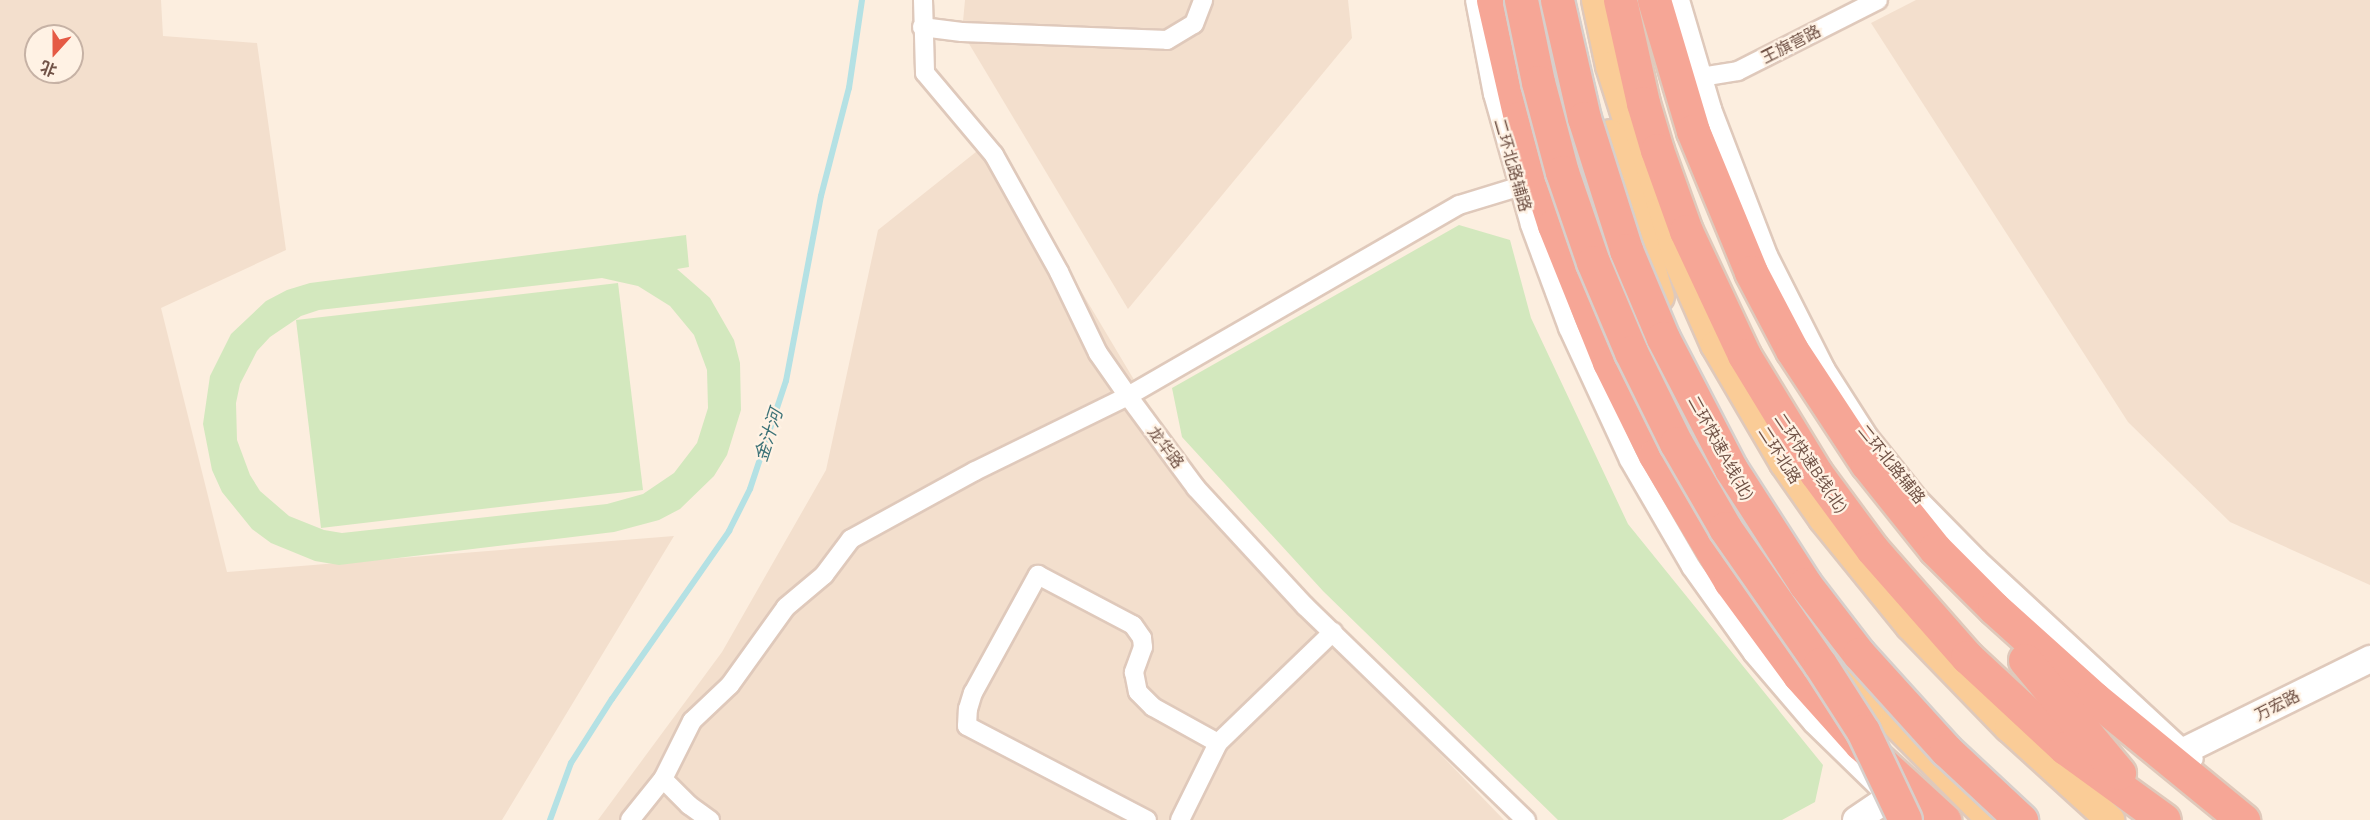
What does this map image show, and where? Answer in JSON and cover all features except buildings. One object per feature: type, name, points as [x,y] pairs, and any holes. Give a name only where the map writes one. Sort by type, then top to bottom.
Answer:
[{"type":"highway","points":[[1493,0],[1508,73],[1543,191],[1570,271],[1609,363],[1654,454],[1694,524],[1784,656],[1861,744],[1944,820]]},
{"type":"highway","points":[[1521,0],[1538,82],[1562,172],[1593,262],[1631,352],[1676,443],[1725,528],[1849,708],[1879,762],[1897,809]]},
{"type":"highway","name":"二环快速A线(北)","points":[[1557,0],[1584,118],[1622,239],[1668,347],[1731,469],[1805,584],[1859,654],[1946,750],[2021,820]]},
{"type":"highway","name":"二环快速B线(北)","points":[[1620,0],[1643,103],[1686,231],[1744,355],[1809,464],[1872,549],[1967,657],[2057,741],[2164,820]]},
{"type":"highway","points":[[1654,0],[1693,131],[1734,234],[1760,291],[1818,392],[1910,519],[2106,756],[2154,820]]},
{"type":"highway","points":[[1910,519],[1964,578],[2026,639],[2243,820]]},
{"type":"main road","points":[[1581,0],[1616,155],[1653,275],[1697,393],[1742,492],[1796,588],[1859,680],[1932,764],[1991,820]]},
{"type":"main road","name":"二环北路","points":[[1596,0],[1610,66],[1657,213],[1715,345],[1784,464],[1837,537],[1910,626],[2009,728],[2110,820]]},
{"type":"street","name":"龙华路","points":[[923,0],[925,73],[994,155],[1059,272],[1098,353],[1128,396],[1196,488],[1305,606],[1526,820]]},
{"type":"street","points":[[922,27],[962,32],[1167,40],[1194,24],[1203,0]]},
{"type":"street","name":"二环北路辅路","points":[[1475,0],[1493,94],[1518,187],[1549,278],[1588,375],[1629,460],[1670,534],[1712,598],[1773,679],[1826,739],[1897,809],[1915,820]]},
{"type":"street","name":"二环北路辅路","points":[[1680,0],[1701,77],[1737,180],[1782,284],[1825,368],[1869,437],[1918,498],[1978,559],[2184,751],[2262,820]]},
{"type":"street","name":"王旗营路","points":[[1701,77],[1738,71],[1878,0]]},
{"type":"street","points":[[630,820],[663,779],[692,721],[730,685],[786,607],[824,575],[851,539],[975,471],[1128,396],[1459,205],[1518,187]]},
{"type":"street","points":[[1148,820],[968,726],[968,709],[972,693],[1038,575],[1133,625],[1142,638],[1143,647],[1134,672],[1138,693],[1153,707],[1218,743]]},
{"type":"street","points":[[1180,820],[1218,743],[1333,632]]},
{"type":"street","name":"万宏路","points":[[2184,751],[2370,659]]},
{"type":"street","points":[[663,779],[689,805],[710,820]]},
{"type":"street","points":[[1856,820],[1897,809]]},
{"type":"shaded area","points":[[0,0],[161,0],[163,36],[257,43],[286,250],[161,308],[227,572],[674,536],[502,820],[0,820]]},
{"type":"shaded area","points":[[965,0],[1348,0],[1352,38],[1128,309],[962,32]]},
{"type":"shaded area","points":[[1916,0],[2370,0],[2370,585],[2230,522],[2128,422],[1871,23]]},
{"type":"shaded area","points":[[991,140],[1223,529],[1504,820],[598,820],[722,652],[826,470],[878,230]]},
{"type":"green space","points":[[1459,225],[1510,240],[1531,318],[1628,524],[1823,765],[1815,802],[1782,820],[1558,820],[1323,591],[1182,437],[1172,388]]},
{"type":"green space","points":[[686,235],[689,267],[677,269],[710,298],[734,340],[740,363],[741,410],[727,455],[714,476],[680,509],[659,520],[614,532],[339,565],[315,561],[271,543],[252,529],[222,492],[212,470],[203,424],[210,376],[231,334],[266,301],[287,290],[310,283]],"holes":[[[602,278],[638,286],[670,306],[694,335],[707,370],[708,408],[697,443],[674,473],[643,494],[607,504],[342,533],[324,530],[289,516],[260,491],[250,475],[237,440],[236,403],[240,384],[257,351],[270,337],[301,316],[319,310]]]},
{"type":"green space","points":[[618,283],[643,490],[321,528],[296,320]]},
{"type":"waterway","name":"金汁河","points":[[550,820],[571,763],[612,699],[729,531],[750,489],[786,381],[821,196],[849,88],[862,0]]}]
